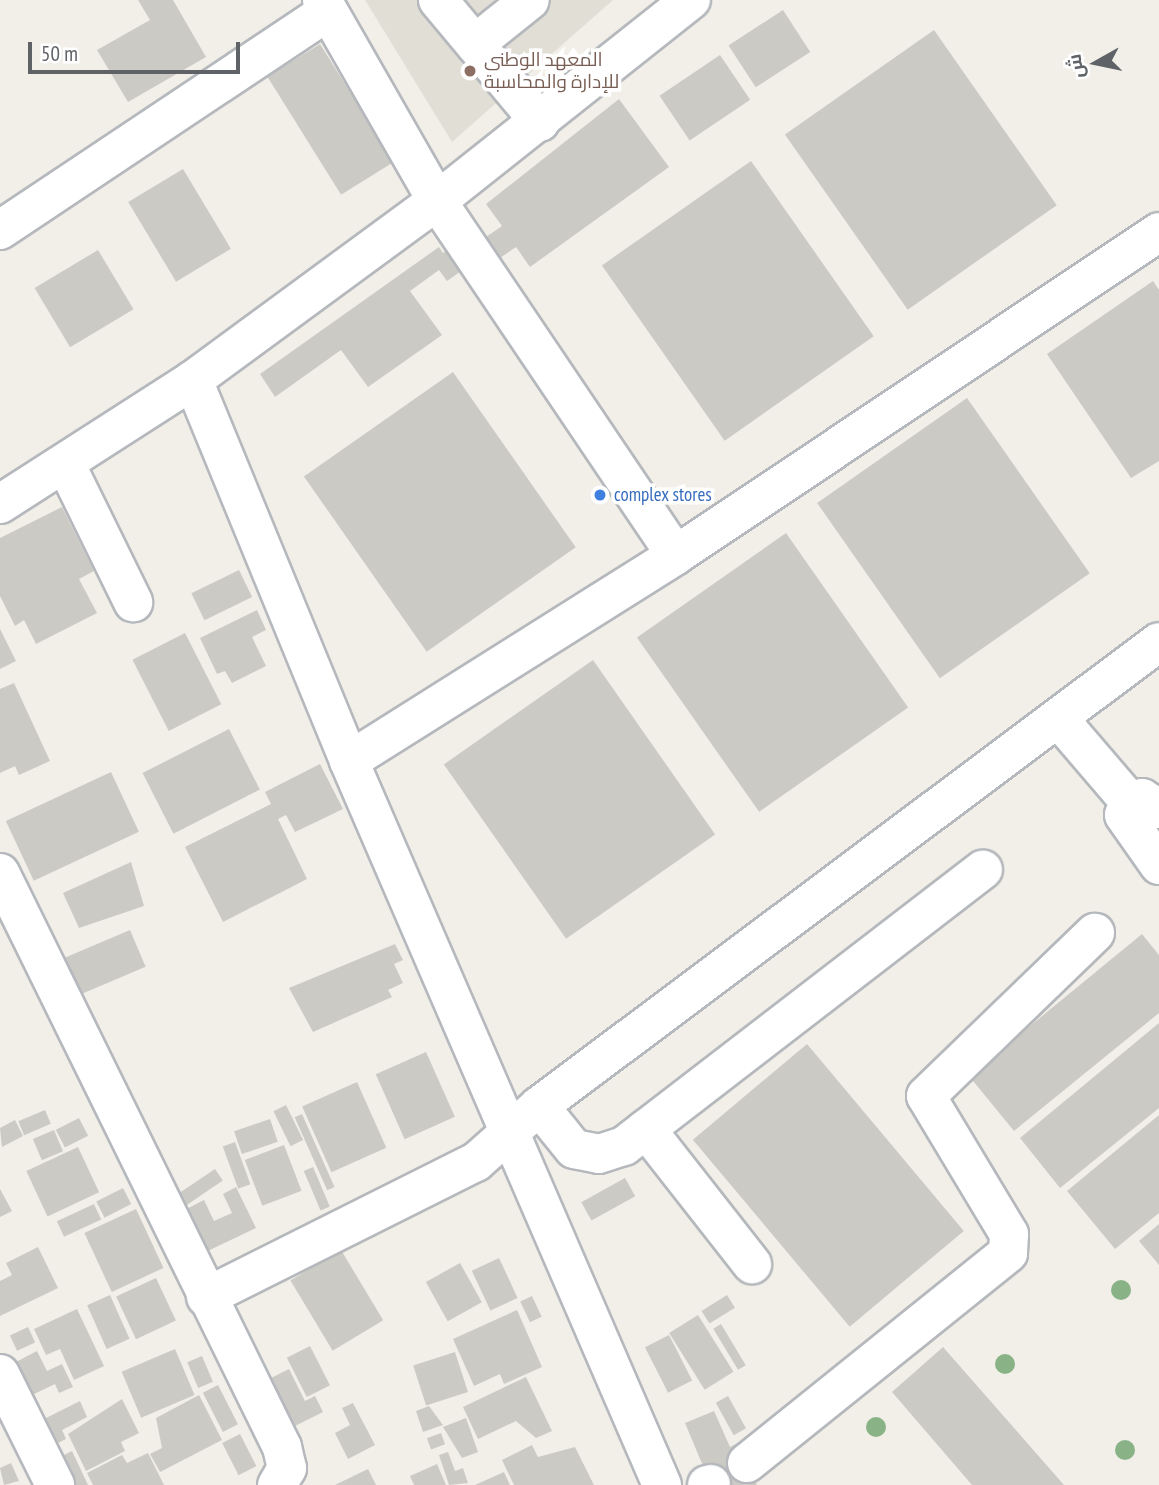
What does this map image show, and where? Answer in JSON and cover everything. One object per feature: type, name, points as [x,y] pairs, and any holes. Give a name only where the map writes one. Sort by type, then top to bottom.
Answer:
[{"type":"street","points":[[438,0],[540,122]]},
{"type":"street","points":[[475,44],[530,0]]},
{"type":"street","points":[[0,504],[66,465],[193,380],[437,201],[691,0]]},
{"type":"street","points":[[0,230],[325,5],[437,201],[676,555]]},
{"type":"street","points":[[349,761],[676,555],[1159,232]]},
{"type":"street","points":[[193,380],[349,761],[662,1485]]},
{"type":"street","points":[[66,465],[133,602]]},
{"type":"street","points":[[206,1297],[476,1162],[539,1106],[1159,642]]},
{"type":"street","points":[[1058,718],[1144,806],[1125,822],[1159,866]]},
{"type":"street","points":[[539,1106],[574,1149],[599,1154],[646,1129],[983,870]]},
{"type":"street","points":[[0,873],[282,1447],[287,1468],[277,1485]]},
{"type":"street","points":[[747,1463],[1007,1253],[1009,1234],[926,1096],[1095,933]]},
{"type":"street","points":[[646,1129],[752,1264]]},
{"type":"street","points":[[0,1374],[55,1485]]},
{"type":"shaded area","name":"المعهد الوطني للإدارة والمحاسبة","points":[[365,0],[613,0],[452,142]]},
{"type":"building","points":[[138,0],[173,0],[206,57],[128,102],[97,50],[150,20]]},
{"type":"building","points":[[783,10],[810,52],[756,87],[728,45]]},
{"type":"building","points":[[934,30],[1057,205],[908,310],[785,134]]},
{"type":"building","points":[[320,44],[394,162],[341,195],[267,77]]},
{"type":"building","points":[[720,55],[750,100],[690,141],[659,96]]},
{"type":"building","points":[[619,99],[669,167],[530,267],[516,247],[500,258],[486,237],[502,226],[486,204]]},
{"type":"building","points":[[751,161],[874,336],[725,441],[602,265]]},
{"type":"building","points":[[183,169],[231,249],[176,282],[128,202]]},
{"type":"building","points":[[456,244],[471,264],[447,281],[439,270],[410,291],[442,335],[368,387],[341,350],[275,397],[260,374],[439,247],[443,253]]},
{"type":"building","points":[[98,250],[134,309],[70,347],[35,288]]},
{"type":"building","points":[[1153,281],[1159,290],[1159,461],[1131,478],[1047,354]]},
{"type":"building","points":[[453,372],[576,547],[427,652],[304,476]]},
{"type":"building","points":[[967,398],[1090,573],[940,678],[817,503]]},
{"type":"building","points":[[62,507],[94,571],[79,579],[97,613],[36,644],[24,620],[15,626],[0,596],[0,538]]},
{"type":"building","points":[[786,533],[908,707],[759,812],[637,637]]},
{"type":"building","points":[[239,570],[252,597],[205,620],[191,593]]},
{"type":"building","points":[[257,610],[266,630],[252,637],[266,666],[232,683],[225,671],[217,674],[200,638]]},
{"type":"building","points":[[0,629],[16,661],[0,669]]},
{"type":"building","points":[[185,633],[221,704],[169,731],[132,660]]},
{"type":"building","points":[[593,660],[715,834],[566,939],[444,764]]},
{"type":"building","points":[[14,683],[50,761],[19,775],[15,766],[0,773],[0,689]]},
{"type":"building","points":[[229,729],[260,790],[173,834],[143,773]]},
{"type":"building","points":[[320,764],[343,809],[295,832],[286,815],[278,819],[307,879],[223,922],[185,847],[271,804],[265,792]]},
{"type":"building","points":[[111,772],[139,832],[34,881],[6,821]]},
{"type":"building","points":[[131,862],[144,906],[79,928],[63,893]]},
{"type":"building","points":[[130,930],[146,967],[74,997],[58,960]]},
{"type":"building","points":[[1142,934],[1159,955],[1159,1013],[1014,1131],[969,1076]]},
{"type":"building","points":[[395,944],[403,960],[394,964],[403,983],[388,990],[392,997],[313,1032],[289,988]]},
{"type":"building","points":[[1159,1023],[1159,1108],[1060,1188],[1020,1138]]},
{"type":"building","points":[[807,1044],[964,1231],[850,1327],[693,1140]]},
{"type":"building","points":[[426,1052],[455,1117],[405,1139],[376,1074]]},
{"type":"building","points":[[357,1082],[386,1148],[331,1172],[302,1106]]},
{"type":"building","points":[[286,1105],[303,1140],[291,1146],[273,1111]]},
{"type":"building","points":[[45,1110],[51,1124],[24,1135],[18,1121]]},
{"type":"building","points":[[302,1114],[335,1187],[327,1190],[295,1117]]},
{"type":"building","points":[[1159,1115],[1159,1213],[1115,1249],[1067,1191]]},
{"type":"building","points":[[79,1118],[88,1136],[65,1148],[56,1130]]},
{"type":"building","points":[[270,1119],[278,1142],[242,1154],[234,1131]]},
{"type":"building","points":[[15,1120],[23,1136],[2,1147],[0,1128]]},
{"type":"building","points":[[54,1130],[63,1151],[42,1160],[33,1139]]},
{"type":"building","points":[[235,1142],[250,1184],[238,1189],[223,1146]]},
{"type":"building","points":[[284,1145],[302,1191],[262,1206],[245,1160]]},
{"type":"building","points":[[78,1147],[99,1192],[47,1216],[26,1171]]},
{"type":"building","points":[[313,1167],[330,1207],[321,1210],[304,1171]]},
{"type":"building","points":[[215,1169],[223,1181],[180,1210],[172,1198]]},
{"type":"building","points":[[625,1178],[635,1196],[591,1221],[581,1202]]},
{"type":"building","points":[[236,1187],[256,1228],[193,1258],[173,1216],[204,1200],[214,1221],[232,1213],[223,1194]]},
{"type":"building","points":[[123,1188],[131,1204],[104,1218],[96,1202]]},
{"type":"building","points":[[0,1189],[12,1211],[0,1217]]},
{"type":"building","points":[[94,1204],[101,1219],[64,1237],[57,1221]]},
{"type":"building","points":[[136,1209],[163,1268],[112,1292],[84,1233]]},
{"type":"building","points":[[1159,1224],[1159,1265],[1139,1241]]},
{"type":"building","points":[[38,1247],[58,1288],[0,1316],[0,1281],[12,1275],[6,1263]]},
{"type":"building","points":[[341,1250],[383,1320],[333,1351],[290,1280]]},
{"type":"building","points":[[499,1258],[518,1298],[490,1311],[472,1271]]},
{"type":"building","points":[[460,1263],[482,1302],[448,1321],[426,1282]]},
{"type":"building","points":[[156,1278],[176,1321],[136,1339],[116,1297]]},
{"type":"building","points":[[110,1295],[130,1339],[107,1349],[87,1305]]},
{"type":"building","points":[[727,1295],[735,1308],[710,1324],[702,1311]]},
{"type":"building","points":[[532,1296],[542,1317],[530,1322],[520,1301]]},
{"type":"building","points":[[77,1309],[104,1366],[74,1380],[60,1349],[46,1355],[34,1329]]},
{"type":"building","points":[[517,1310],[542,1367],[504,1384],[500,1374],[474,1386],[453,1339]]},
{"type":"building","points":[[698,1315],[734,1372],[705,1390],[669,1333]]},
{"type":"building","points":[[721,1324],[746,1365],[738,1370],[713,1329]]},
{"type":"building","points":[[28,1327],[35,1342],[17,1351],[10,1335]]},
{"type":"building","points":[[669,1335],[692,1380],[668,1393],[645,1347]]},
{"type":"building","points":[[310,1346],[330,1385],[307,1397],[287,1358]]},
{"type":"building","points":[[943,1347],[1064,1485],[972,1485],[892,1392]]},
{"type":"building","points":[[175,1349],[195,1395],[141,1418],[122,1372]]},
{"type":"building","points":[[37,1351],[47,1371],[62,1364],[73,1387],[59,1393],[55,1384],[30,1396],[14,1363]]},
{"type":"building","points":[[455,1352],[468,1392],[426,1406],[413,1366]]},
{"type":"building","points":[[202,1356],[213,1382],[198,1388],[187,1362]]},
{"type":"building","points":[[289,1369],[305,1401],[315,1396],[323,1412],[293,1427],[269,1379]]},
{"type":"building","points":[[526,1377],[552,1431],[536,1438],[516,1421],[478,1439],[463,1407]]},
{"type":"building","points":[[218,1385],[238,1424],[223,1432],[203,1393]]},
{"type":"building","points":[[199,1395],[222,1440],[160,1472],[150,1454],[162,1448],[156,1418]]},
{"type":"building","points":[[728,1396],[746,1428],[734,1435],[716,1403]]},
{"type":"building","points":[[122,1399],[139,1433],[121,1442],[125,1451],[86,1471],[68,1434]]},
{"type":"building","points":[[80,1401],[87,1417],[62,1430],[66,1439],[52,1446],[40,1421]]},
{"type":"building","points":[[353,1403],[375,1445],[348,1459],[335,1433],[350,1425],[342,1408]]},
{"type":"building","points":[[429,1406],[443,1425],[423,1432],[416,1411]]},
{"type":"building","points":[[714,1411],[730,1447],[738,1443],[757,1485],[711,1485],[685,1423]]},
{"type":"building","points":[[466,1418],[478,1452],[462,1458],[443,1427]]},
{"type":"building","points":[[441,1433],[445,1444],[431,1449],[427,1438]]},
{"type":"building","points":[[240,1434],[256,1466],[239,1475],[222,1443]]},
{"type":"building","points":[[532,1445],[538,1457],[575,1447],[594,1485],[514,1485],[502,1460]]},
{"type":"building","points":[[72,1451],[88,1485],[68,1485],[56,1459]]},
{"type":"building","points":[[448,1452],[455,1471],[463,1468],[468,1483],[449,1485],[439,1455]]},
{"type":"building","points":[[148,1453],[164,1485],[93,1485],[87,1473],[122,1455],[127,1463]]},
{"type":"building","points":[[11,1463],[19,1481],[4,1485],[0,1468]]},
{"type":"building","points":[[437,1464],[446,1485],[414,1485],[410,1476]]},
{"type":"building","points":[[368,1469],[376,1485],[335,1485]]},
{"type":"building","points":[[504,1472],[510,1485],[475,1485]]},
{"type":"place","name":"المعهد الوطني للإدارة والمحاسبة","points":[[470,71]]},
{"type":"place","name":"complex stores","points":[[600,495]]}]
